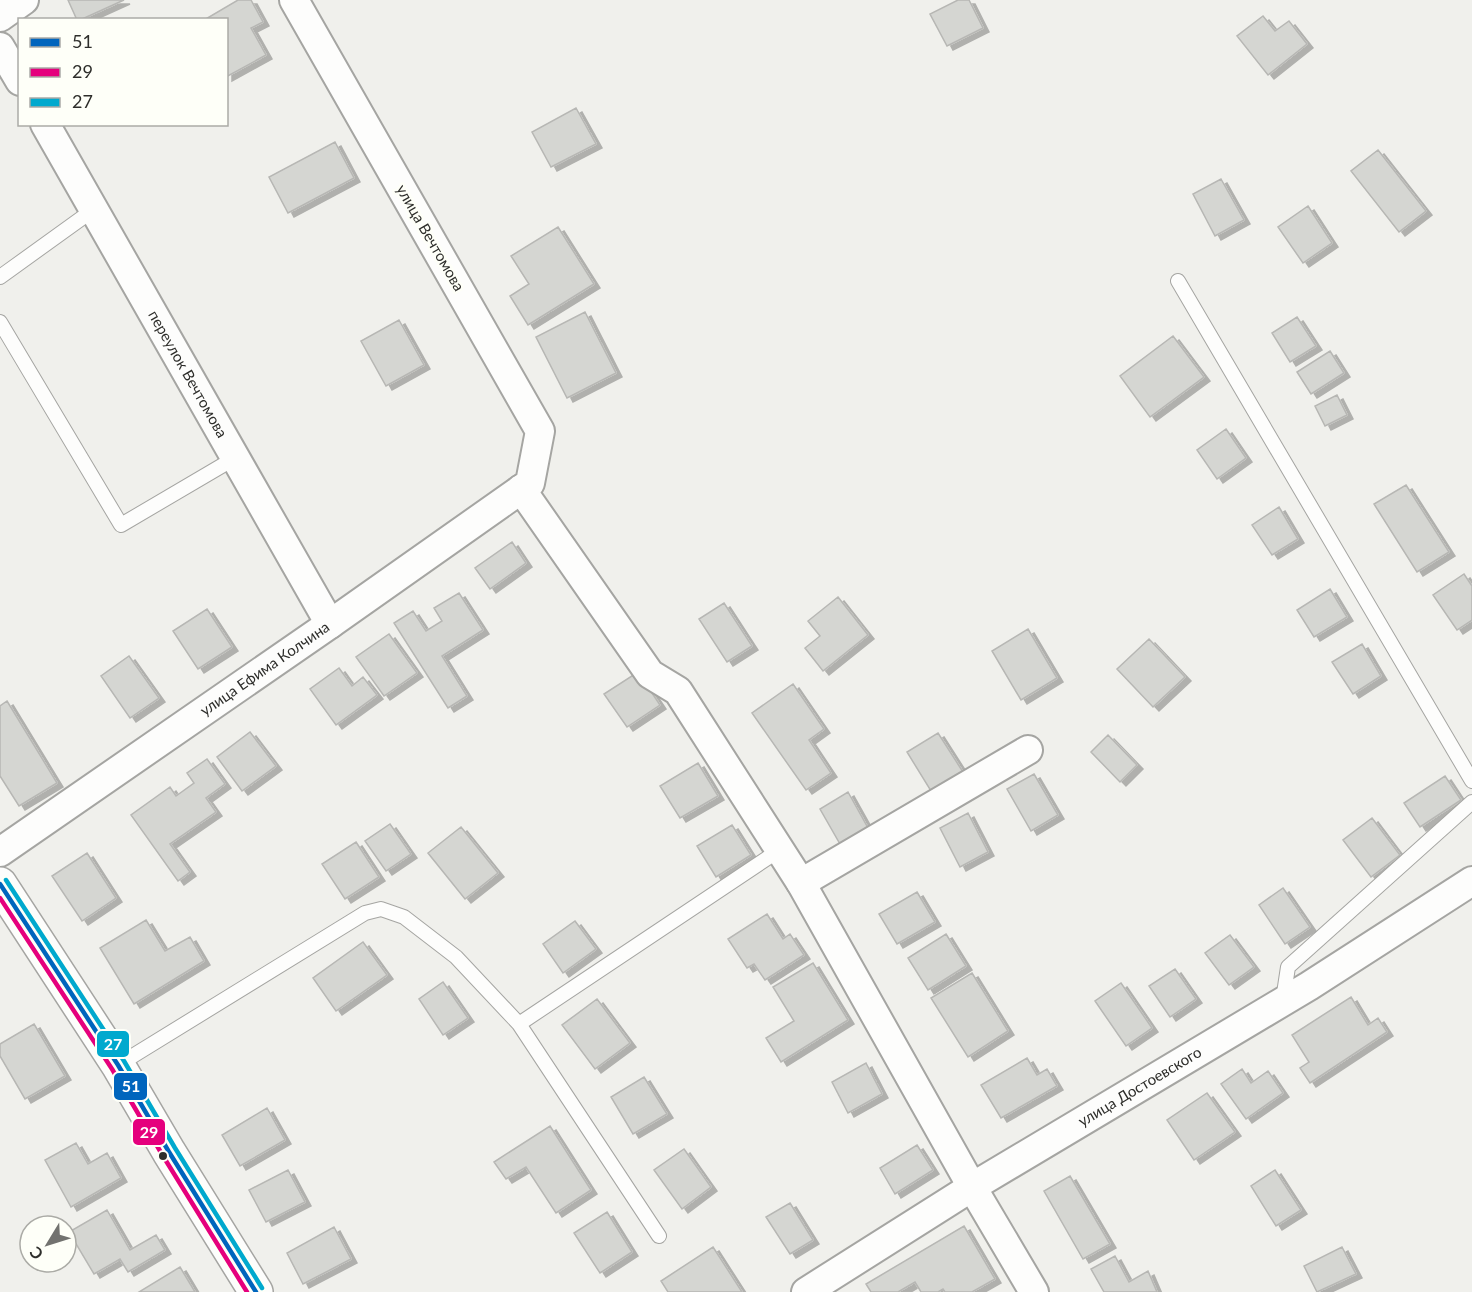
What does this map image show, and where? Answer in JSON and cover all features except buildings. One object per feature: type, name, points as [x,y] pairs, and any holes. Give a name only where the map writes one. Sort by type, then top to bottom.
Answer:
[{"type":"main road","points":[[0,884],[118,1065],[256,1292]]},
{"type":"street","points":[[0,17],[24,0]]},
{"type":"street","name":"улица Вечтомова","points":[[294,0],[540,431],[526,486]]},
{"type":"street","points":[[0,46],[18,78]]},
{"type":"street","name":"переулок Вечтомова","points":[[46,126],[330,624]]},
{"type":"street","points":[[526,486],[650,674],[678,691],[778,851],[801,883],[972,1187],[1034,1292]]},
{"type":"street","name":"улица Ефима Колчина","points":[[0,852],[526,486]]},
{"type":"street","points":[[801,883],[1028,750]]},
{"type":"street","name":"улица Достоевского","points":[[806,1292],[972,1187],[1282,1002],[1472,881]]},
{"type":"lane","points":[[0,277],[93,210]]},
{"type":"lane","points":[[1178,281],[1472,781]]},
{"type":"lane","points":[[0,322],[121,525],[235,458]]},
{"type":"lane","points":[[1282,1002],[1288,967],[1472,802]]},
{"type":"lane","points":[[519,1024],[778,851]]},
{"type":"lane","points":[[118,1065],[365,913],[381,909],[404,917],[456,957],[519,1024],[659,1236]]},
{"type":"transit line","name":"27","points":[[6,880],[124,1061],[262,1288]]},
{"type":"transit line","name":"51","points":[[0,884],[118,1065],[256,1292]]},
{"type":"transit line","name":"29","points":[[0,898],[112,1069],[247,1292]]}]
